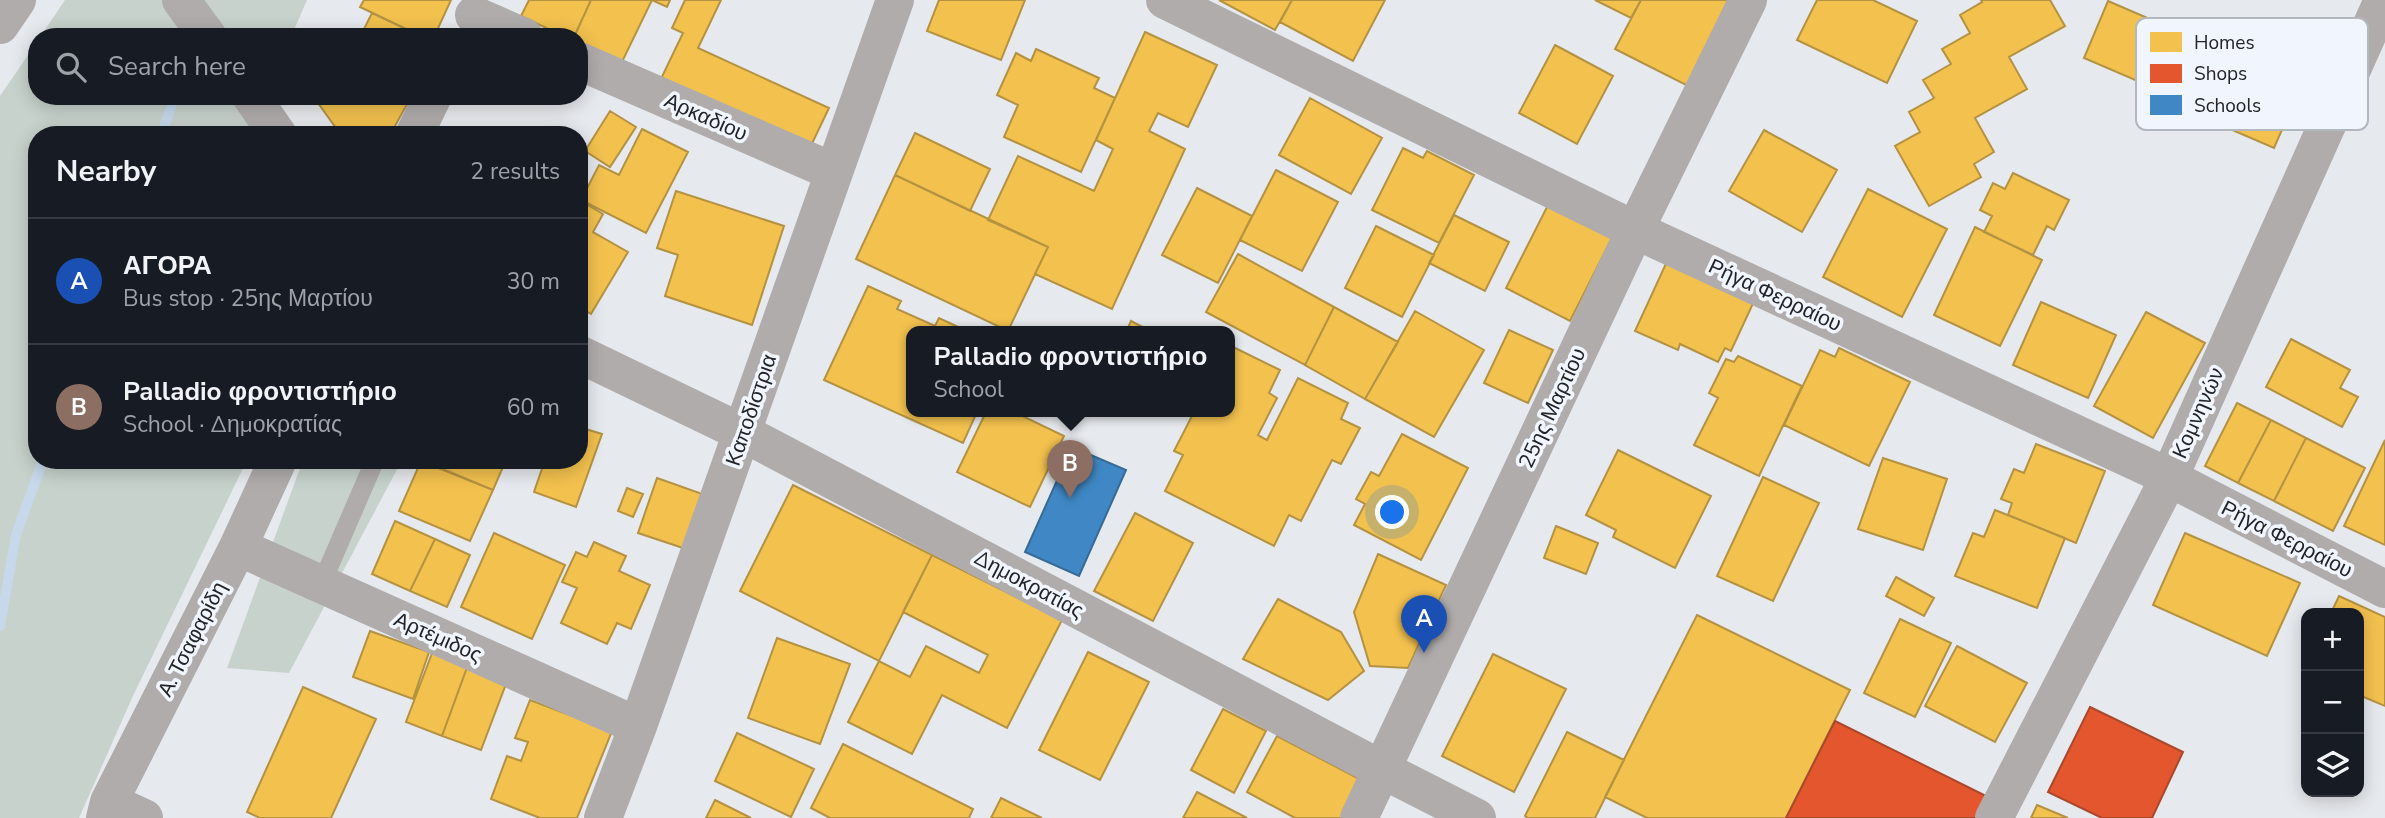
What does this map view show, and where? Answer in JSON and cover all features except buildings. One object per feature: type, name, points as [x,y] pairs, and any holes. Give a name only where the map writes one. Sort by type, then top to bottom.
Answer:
[{"type":"street","points":[[0,25],[17,0]]},
{"type":"street","points":[[181,0],[201,28]]},
{"type":"street","name":"Καποδίστρια","points":[[603,818],[743,433],[895,0]]},
{"type":"street","name":"Ρήγα Φερραίου","points":[[1165,0],[1635,230],[2169,478],[2385,589]]},
{"type":"street","name":"25ης Μαρτίου","points":[[1359,818],[1635,230],[1748,0]]},
{"type":"street","name":"Κομνηνών","points":[[2368,34],[2383,0]]},
{"type":"street","points":[[472,17],[501,28]]},
{"type":"street","name":"Αρκαδίου","points":[[588,65],[834,172]]},
{"type":"street","points":[[257,105],[272,126]]},
{"type":"street","points":[[418,126],[429,105]]},
{"type":"street","name":"Κομνηνών","points":[[1994,818],[2169,478],[2325,130]]},
{"type":"street","name":"Δημοκρατίας","points":[[588,358],[743,433],[1476,818]]},
{"type":"street","name":"Α. Τσαφαρίδη","points":[[107,810],[274,469]]},
{"type":"street","name":"Αρτέμιδος","points":[[238,547],[638,726]]},
{"type":"street","points":[[107,810],[144,818]]},
{"type":"lane","points":[[321,585],[371,469]]},
{"type":"shaded area","points":[[65,0],[307,0],[295,28],[46,28]]},
{"type":"shaded area","points":[[28,55],[28,105],[262,105],[253,126],[28,126],[28,469],[243,469],[132,698],[79,818],[0,818],[0,96]]},
{"type":"shaded area","points":[[300,469],[397,469],[289,673],[227,668]]},
{"type":"waterway","points":[[164,126],[172,105]]},
{"type":"waterway","points":[[0,626],[16,535],[40,469]]},
{"type":"place","name":"Palladio φροντιστήριο","points":[[1070,498]]},
{"type":"place","name":"ΑΓΟΡΑ","points":[[1424,653]]}]
